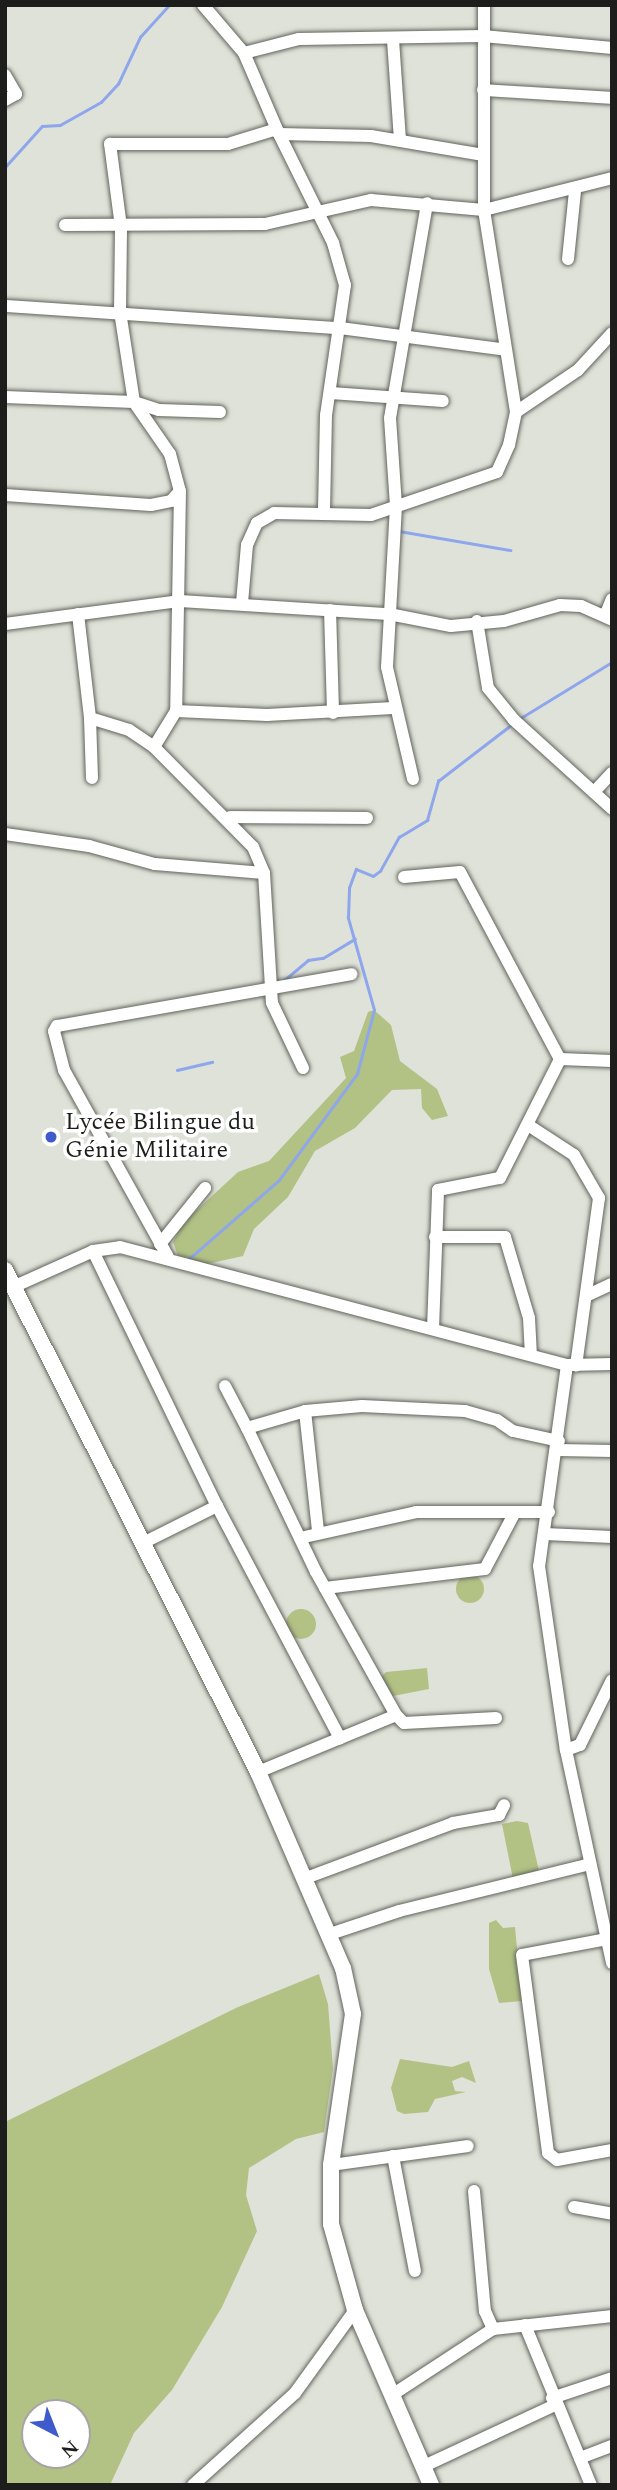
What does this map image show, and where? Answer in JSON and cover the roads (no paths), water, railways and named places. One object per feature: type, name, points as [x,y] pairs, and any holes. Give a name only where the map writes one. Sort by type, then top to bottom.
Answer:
[{"type":"main road","points":[[5,1270],[258,1772],[330,1934],[353,2014],[331,2165],[331,2224],[355,2310],[431,2485]]},
{"type":"street","points":[[203,5],[244,53],[278,132],[338,256],[345,285],[331,393],[324,512]]},
{"type":"street","points":[[242,603],[245,553],[257,523],[274,513],[324,512],[362,516],[497,472],[516,412],[484,210],[484,5]]},
{"type":"street","points":[[244,53],[299,38],[393,40],[483,36],[612,48]]},
{"type":"street","points":[[393,40],[400,140]]},
{"type":"street","points":[[5,75],[16,93],[5,100]]},
{"type":"street","points":[[483,90],[612,98]]},
{"type":"street","points":[[154,747],[176,711],[180,491],[170,454],[134,402],[120,312],[121,227],[110,144],[229,144],[278,132],[400,140],[483,155]]},
{"type":"street","points":[[65,225],[121,227],[265,224],[315,209],[371,200],[427,202],[484,210],[575,191],[612,178]]},
{"type":"street","points":[[568,259],[575,191]]},
{"type":"street","points":[[413,779],[393,708],[387,667],[396,506],[394,393],[427,202]]},
{"type":"street","points":[[5,306],[340,328],[405,334],[506,350]]},
{"type":"street","points":[[516,412],[578,370],[612,333]]},
{"type":"street","points":[[331,393],[394,393],[443,401]]},
{"type":"street","points":[[5,397],[134,402],[159,410],[220,412]]},
{"type":"street","points":[[5,495],[151,505],[171,501],[180,491]]},
{"type":"street","points":[[5,624],[180,601],[389,614],[451,626],[477,621],[503,621],[561,605],[608,618],[612,599]]},
{"type":"street","points":[[330,610],[333,713]]},
{"type":"street","points":[[78,614],[90,718],[92,778]]},
{"type":"street","points":[[477,621],[488,688],[514,720],[612,808]]},
{"type":"street","points":[[176,711],[333,713],[393,708]]},
{"type":"street","points":[[90,718],[129,730],[154,747],[246,834],[264,873],[270,989],[303,1068]]},
{"type":"street","points":[[594,792],[612,773]]},
{"type":"street","points":[[230,817],[367,818]]},
{"type":"street","points":[[5,834],[89,846],[155,864],[264,873]]},
{"type":"street","points":[[404,877],[460,872],[560,1059]]},
{"type":"street","points":[[168,1257],[91,1126],[64,1070],[54,1031],[62,1023],[351,974]]},
{"type":"street","points":[[560,1059],[612,1061]]},
{"type":"street","points":[[433,1329],[438,1190],[500,1178],[560,1059]]},
{"type":"street","points":[[528,1125],[574,1155],[606,1203],[571,1365],[539,1566],[566,1750],[590,1864],[608,1924],[607,1939],[612,1964]]},
{"type":"street","points":[[160,1244],[205,1188]]},
{"type":"street","points":[[435,1237],[505,1237],[529,1318],[531,1355]]},
{"type":"street","points":[[13,1287],[93,1251],[120,1247],[168,1257],[571,1365],[612,1364]]},
{"type":"street","points":[[93,1251],[216,1506],[340,1738]]},
{"type":"street","points":[[588,1295],[612,1284]]},
{"type":"street","points":[[225,1386],[300,1538],[396,1715],[404,1723],[496,1718]]},
{"type":"street","points":[[247,1428],[305,1411],[362,1406],[465,1411],[497,1420],[513,1431],[559,1446],[612,1451]]},
{"type":"street","points":[[305,1411],[318,1531]]},
{"type":"street","points":[[143,1543],[216,1506]]},
{"type":"street","points":[[300,1538],[318,1531],[426,1511],[549,1512]]},
{"type":"street","points":[[326,1587],[485,1569],[515,1512]]},
{"type":"street","points":[[545,1534],[612,1538]]},
{"type":"street","points":[[566,1750],[580,1745],[612,1680]]},
{"type":"street","points":[[258,1772],[396,1715]]},
{"type":"street","points":[[306,1878],[453,1823],[499,1815],[504,1805]]},
{"type":"street","points":[[330,1934],[399,1911],[590,1864]]},
{"type":"street","points":[[607,1939],[522,1955],[548,2153],[557,2160],[612,2150]]},
{"type":"street","points":[[331,2165],[468,2146]]},
{"type":"street","points":[[393,2156],[415,2271]]},
{"type":"street","points":[[474,2191],[483,2298],[493,2329]]},
{"type":"street","points":[[574,2207],[612,2214]]},
{"type":"street","points":[[193,2485],[295,2393],[355,2310]]},
{"type":"street","points":[[392,2395],[493,2329],[612,2316]]},
{"type":"street","points":[[524,2325],[591,2485]]},
{"type":"street","points":[[422,2467],[554,2401],[612,2378]]},
{"type":"street","points":[[580,2458],[612,2446]]},
{"type":"waterway","points":[[5,167],[42,126],[60,125],[101,102],[118,84],[140,37],[169,5]]},
{"type":"waterway","points":[[399,531],[510,550]]},
{"type":"waterway","points":[[519,719],[612,662]]},
{"type":"waterway","points":[[190,1258],[279,1180],[357,1074],[374,1010],[348,918],[349,888],[356,869],[373,876],[380,871],[399,837],[427,820],[438,781],[511,725]]},
{"type":"waterway","points":[[282,982],[308,960],[323,958],[355,939]]},
{"type":"waterway","points":[[177,1070],[212,1062]]},
{"type":"place","name":"Lycée Bilingue du Génie Militaire","points":[[51,1137]]}]
